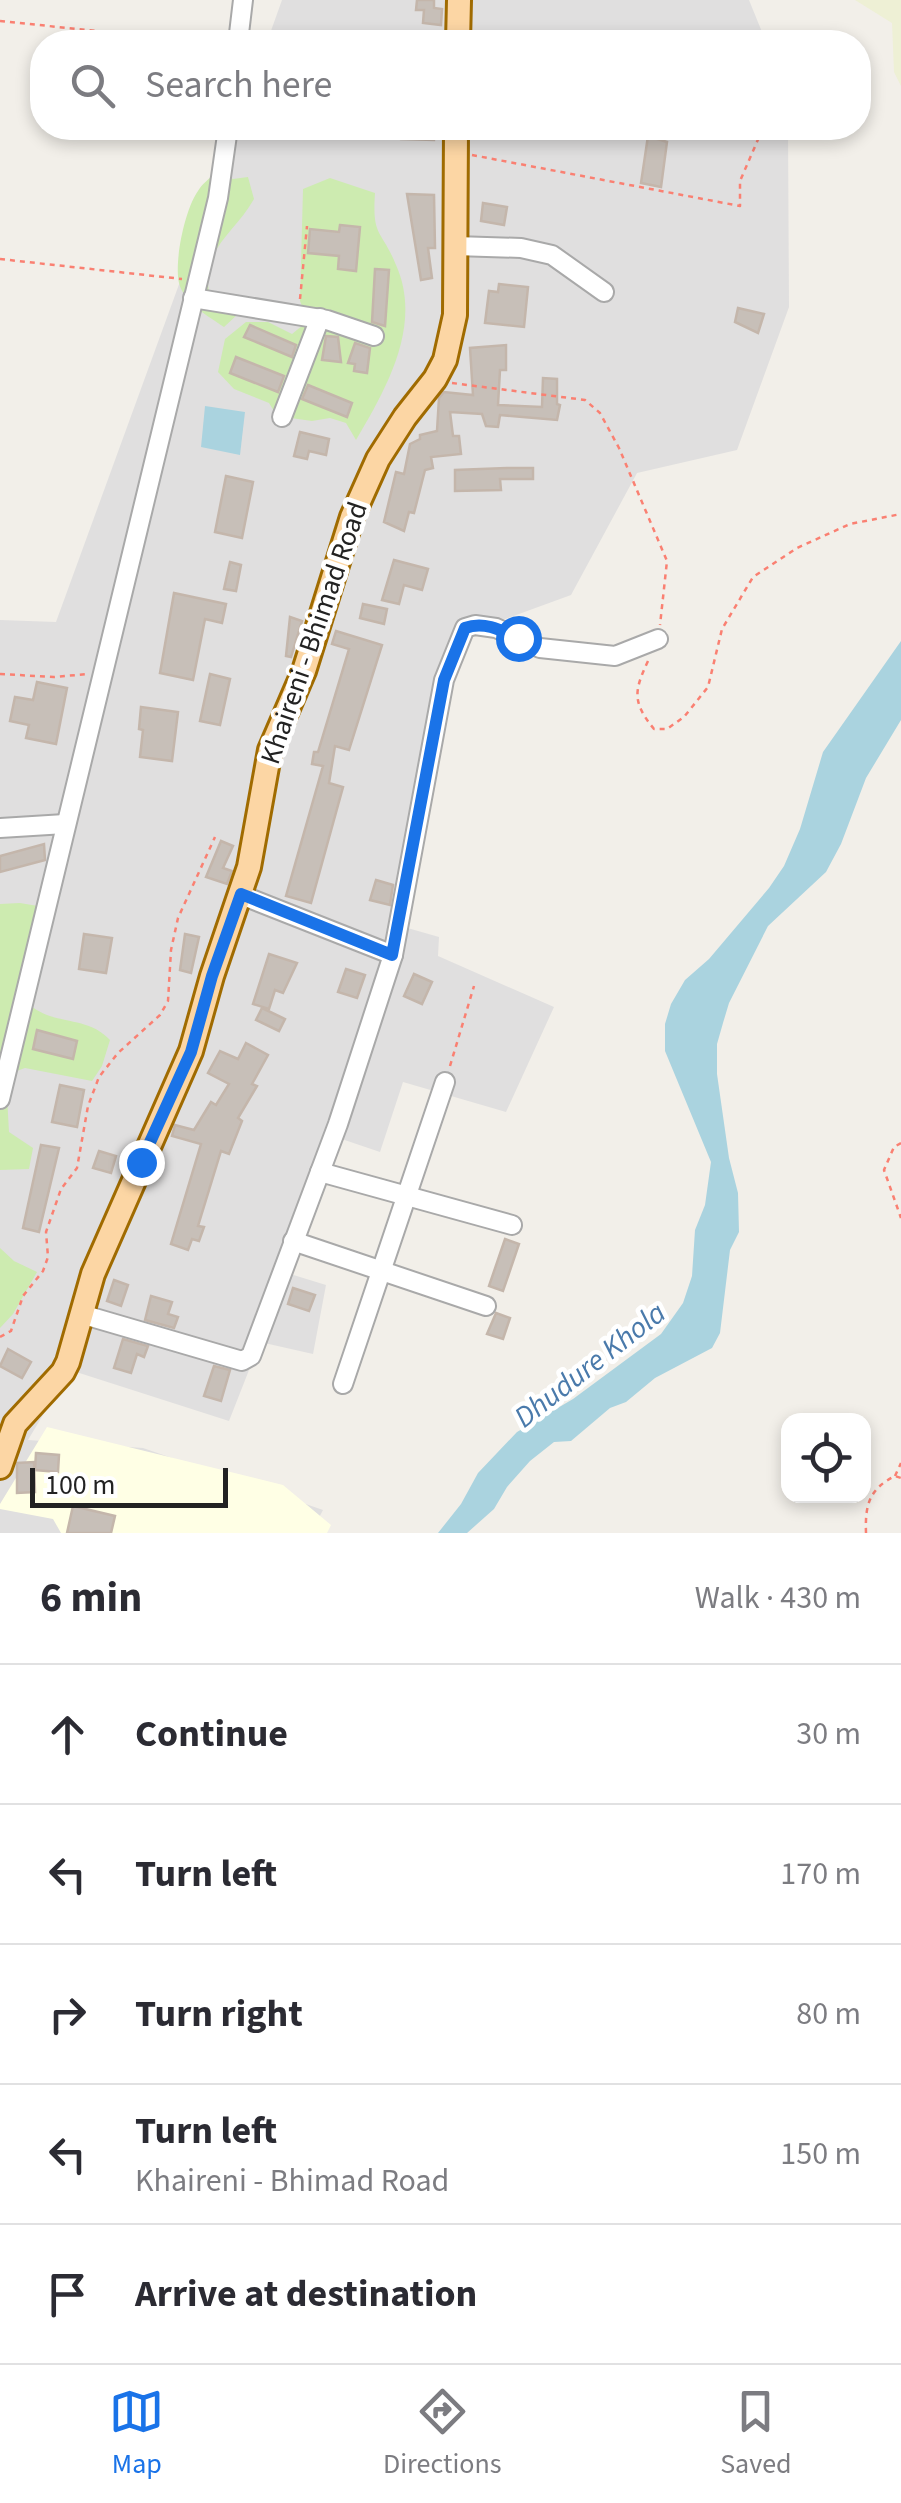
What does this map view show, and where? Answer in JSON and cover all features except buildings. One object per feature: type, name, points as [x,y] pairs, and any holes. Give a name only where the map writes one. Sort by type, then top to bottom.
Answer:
[{"type":"main road","points":[[459,30],[460,0]]},
{"type":"main road","name":"Khaireni - Bhimad Road","points":[[0,1467],[16,1424],[68,1362],[93,1274],[191,1052],[249,867],[270,750],[304,671],[352,517],[378,459],[436,379],[445,360],[453,327],[456,140]]},
{"type":"street","points":[[240,30],[244,0]]},
{"type":"street","points":[[0,1100],[3,1070],[218,198],[226,140]]},
{"type":"street","points":[[456,246],[521,248],[552,256],[604,292]]},
{"type":"street","points":[[194,293],[320,318],[374,336]]},
{"type":"street","points":[[282,418],[320,318]]},
{"type":"street","points":[[80,1314],[242,1361],[250,1356],[338,1124],[392,955],[444,680],[465,628],[475,624],[496,628],[540,648],[615,656],[658,639]]},
{"type":"street","points":[[0,828],[65,824]]},
{"type":"street","points":[[241,894],[392,955]]},
{"type":"street","points":[[344,1384],[446,1082]]},
{"type":"street","points":[[320,1172],[512,1226]]},
{"type":"street","points":[[293,1240],[486,1306]]},
{"type":"path","points":[[0,22],[82,30]]},
{"type":"path","points":[[456,152],[740,206],[740,181],[758,140]]},
{"type":"path","points":[[298,314],[308,226]]},
{"type":"path","points":[[0,260],[168,276],[182,279],[194,293]]},
{"type":"path","points":[[436,379],[471,387],[585,400],[600,413],[667,561],[658,639],[636,688],[640,713],[654,729],[667,729],[684,717],[708,687],[722,629],[753,577],[797,548],[850,524],[901,514]]},
{"type":"path","points":[[0,674],[54,677],[102,673]]},
{"type":"path","points":[[0,1337],[10,1331],[22,1296],[43,1271],[48,1257],[46,1232],[60,1189],[77,1168],[88,1106],[99,1077],[160,1015],[168,1001],[171,950],[178,918],[215,837]]},
{"type":"path","points":[[446,1082],[474,986]]},
{"type":"path","points":[[901,1144],[894,1147],[884,1170],[901,1218]]},
{"type":"path","points":[[866,1533],[868,1502],[876,1486],[895,1476],[901,1464]]},
{"type":"path","points":[[895,1476],[901,1478]]},
{"type":"shaded area","points":[[282,0],[749,0],[761,30],[271,30]]},
{"type":"shaded area","points":[[855,0],[901,0],[901,86],[894,72],[892,23]]},
{"type":"shaded area","points":[[232,140],[788,140],[789,307],[737,450],[637,473],[571,595],[453,638],[397,925],[439,937],[438,956],[554,1007],[506,1112],[403,1082],[380,1152],[324,1133],[274,1269],[326,1285],[313,1354],[260,1342],[229,1421],[70,1370],[28,1440],[143,1448],[323,1510],[311,1533],[0,1533],[0,620],[56,622]]},
{"type":"shaded area","points":[[47,1427],[283,1485],[331,1525],[327,1533],[61,1533],[53,1519],[0,1509]]},
{"type":"green space","points":[[215,173],[233,179],[248,177],[254,199],[219,245],[209,269],[211,300],[228,303],[238,314],[224,327],[186,297],[178,273],[179,249],[193,199]]},
{"type":"green space","points":[[330,178],[375,193],[376,226],[403,288],[403,333],[397,356],[379,400],[356,440],[346,423],[330,418],[312,421],[277,416],[269,403],[234,389],[218,372],[225,339],[246,322],[268,322],[292,334],[308,321],[300,301],[303,189]]},
{"type":"green space","points":[[0,904],[38,906],[30,1005],[49,1016],[91,1027],[110,1040],[102,1066],[92,1081],[25,1068],[14,1072],[7,1096],[9,1132],[33,1148],[29,1169],[0,1170]]},
{"type":"green space","points":[[0,1248],[14,1261],[37,1272],[13,1314],[0,1328]]},
{"type":"water","points":[[205,406],[245,412],[240,455],[201,447]]},
{"type":"water","points":[[901,641],[901,720],[866,778],[826,872],[768,926],[729,1003],[717,1044],[717,1074],[738,1193],[739,1232],[730,1250],[720,1333],[712,1348],[655,1378],[571,1441],[554,1442],[530,1461],[494,1509],[467,1533],[438,1533],[461,1504],[478,1473],[517,1432],[573,1399],[661,1334],[683,1303],[692,1276],[695,1230],[705,1205],[711,1162],[665,1051],[665,1024],[671,1004],[685,980],[709,959],[784,866],[800,829],[823,752]]},
{"type":"route","points":[[141,1162],[191,1052],[241,894],[392,955],[444,680],[465,628],[475,624],[518,638]]},
{"type":"water label","name":"Dhudure Khola","points":[[590,1365]]}]
